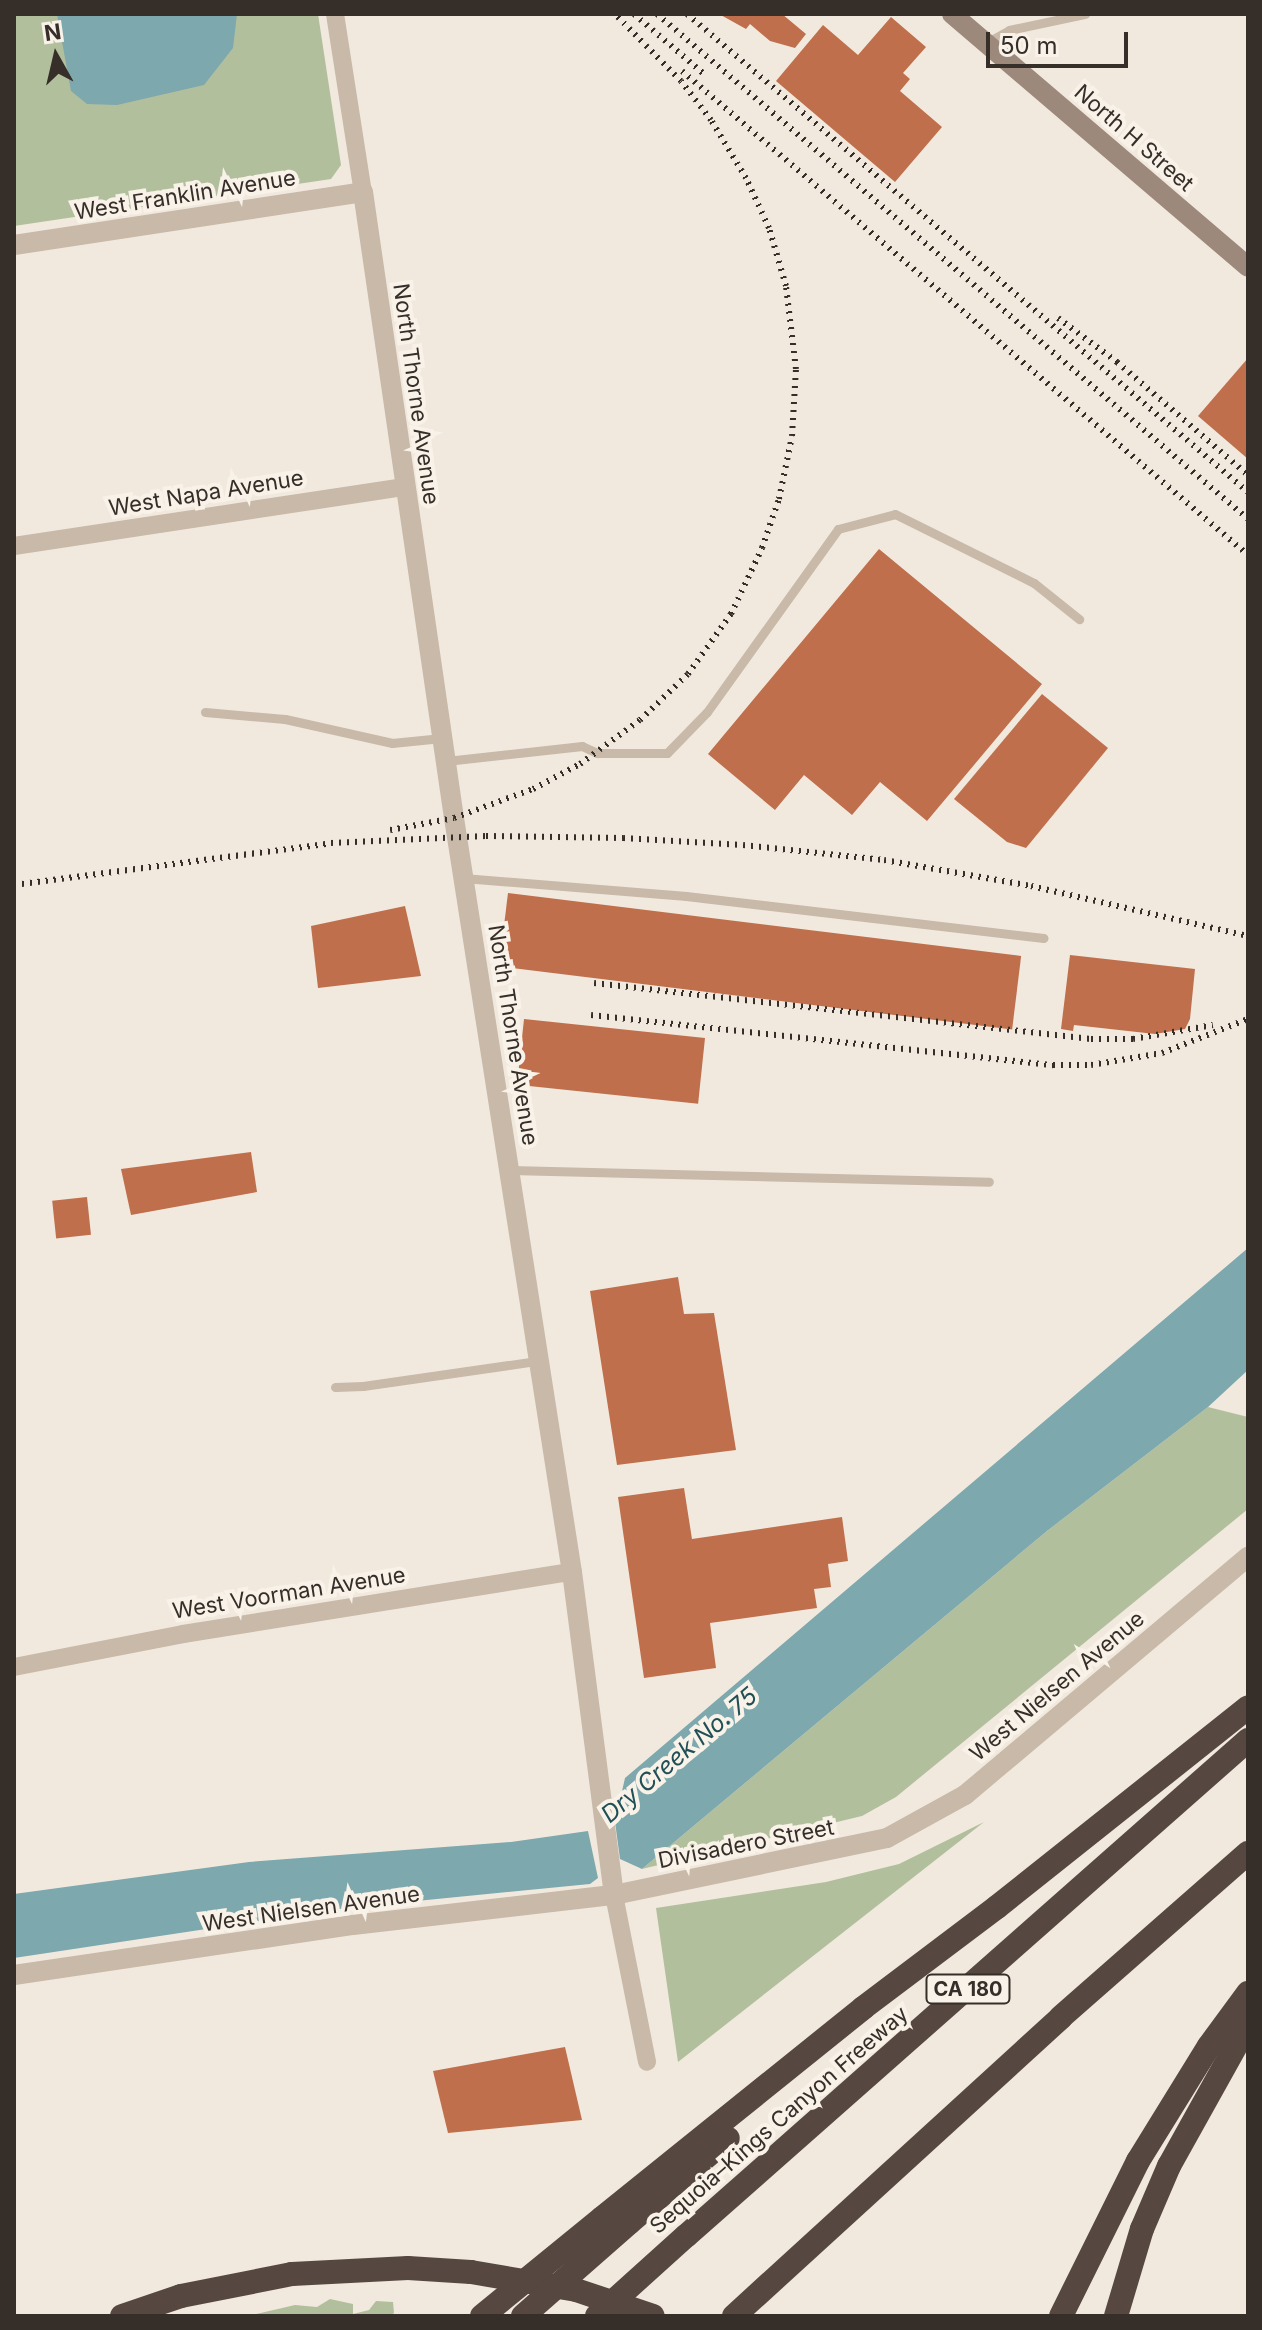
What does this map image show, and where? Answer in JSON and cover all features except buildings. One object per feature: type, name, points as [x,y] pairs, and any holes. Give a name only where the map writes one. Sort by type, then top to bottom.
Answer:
[{"type":"highway","points":[[482,2316],[863,2008],[997,1907],[1248,1707]]},
{"type":"highway","name":"Sequoia–Kings Canyon Freeway","points":[[597,2316],[1248,1740]]},
{"type":"highway","points":[[734,2316],[1061,2017],[1248,1853]]},
{"type":"highway","points":[[523,2316],[997,1907]]},
{"type":"highway","points":[[1061,2316],[1138,2161],[1209,2046],[1248,1993]]},
{"type":"highway","points":[[1116,2316],[1142,2229],[1169,2166],[1248,2024]]},
{"type":"highway","points":[[122,2316],[181,2296],[278,2276],[354,2268],[408,2268],[471,2272],[576,2290],[653,2316]]},
{"type":"main road","name":"North H Street","points":[[952,14],[1248,267]]},
{"type":"street","name":"North Thorne Avenue","points":[[335,14],[463,878],[572,1572],[613,1888],[647,2062]]},
{"type":"street","name":"West Franklin Avenue","points":[[14,245],[363,192]]},
{"type":"street","name":"West Napa Avenue","points":[[14,546],[405,487]]},
{"type":"street","name":"West Nielsen Avenue","points":[[887,1838],[965,1795],[1248,1557]]},
{"type":"street","name":"West Voorman Avenue","points":[[14,1667],[183,1634],[572,1572]]},
{"type":"street","name":"Divisadero Street","points":[[613,1888],[887,1838]]},
{"type":"street","name":"West Nielsen Avenue","points":[[14,1975],[613,1888]]},
{"type":"lane","points":[[986,43],[1009,30],[1085,14]]},
{"type":"lane","points":[[446,761],[582,746],[597,753],[667,753],[707,712],[838,529],[895,514],[1034,583],[1079,619]]},
{"type":"lane","points":[[205,712],[285,719],[392,743],[442,738]]},
{"type":"lane","points":[[463,878],[686,896],[1044,938]]},
{"type":"lane","points":[[510,1170],[989,1182]]},
{"type":"lane","points":[[335,1387],[363,1386],[537,1361]]},
{"type":"green space","points":[[14,14],[318,14],[341,165],[331,179],[14,226]]},
{"type":"green space","points":[[1208,1407],[1248,1417],[1248,1509],[896,1797],[862,1816],[642,1869],[1047,1531]]},
{"type":"green space","points":[[984,1822],[678,2062],[656,1908],[826,1882],[899,1864]]},
{"type":"green space","points":[[330,2299],[353,2304],[353,2314],[369,2310],[376,2301],[393,2302],[394,2313],[390,2316],[247,2316],[295,2305],[317,2307]]},
{"type":"water","points":[[57,14],[237,14],[233,48],[204,85],[117,105],[87,104],[71,91]]},
{"type":"water","name":"Dry Creek No. 75","points":[[1248,1248],[1248,1370],[1208,1407],[1047,1531],[642,1869],[620,1859],[615,1822],[625,1778]]},
{"type":"water","points":[[588,1831],[598,1878],[590,1884],[346,1908],[14,1958],[14,1894],[249,1862],[511,1842]]},
{"type":"railway","points":[[390,830],[454,818],[533,789],[580,764],[640,720],[688,674],[731,614],[762,548],[779,499],[792,436],[796,369],[786,286],[769,228],[746,178],[711,120],[681,81],[615,14]]},
{"type":"railway","points":[[634,14],[704,74]]},
{"type":"railway","points":[[657,14],[1248,519]]},
{"type":"railway","points":[[687,14],[1248,492]]},
{"type":"railway","points":[[682,71],[1248,555]]},
{"type":"railway","points":[[1058,318],[1117,362],[1248,475]]},
{"type":"railway","points":[[14,885],[331,843],[486,836],[623,838],[743,845],[884,860],[1031,886],[1248,936]]},
{"type":"railway","points":[[594,983],[1091,1039],[1133,1039],[1213,1025]]},
{"type":"railway","points":[[591,1015],[1053,1065],[1091,1065],[1162,1053],[1248,1019]]}]
